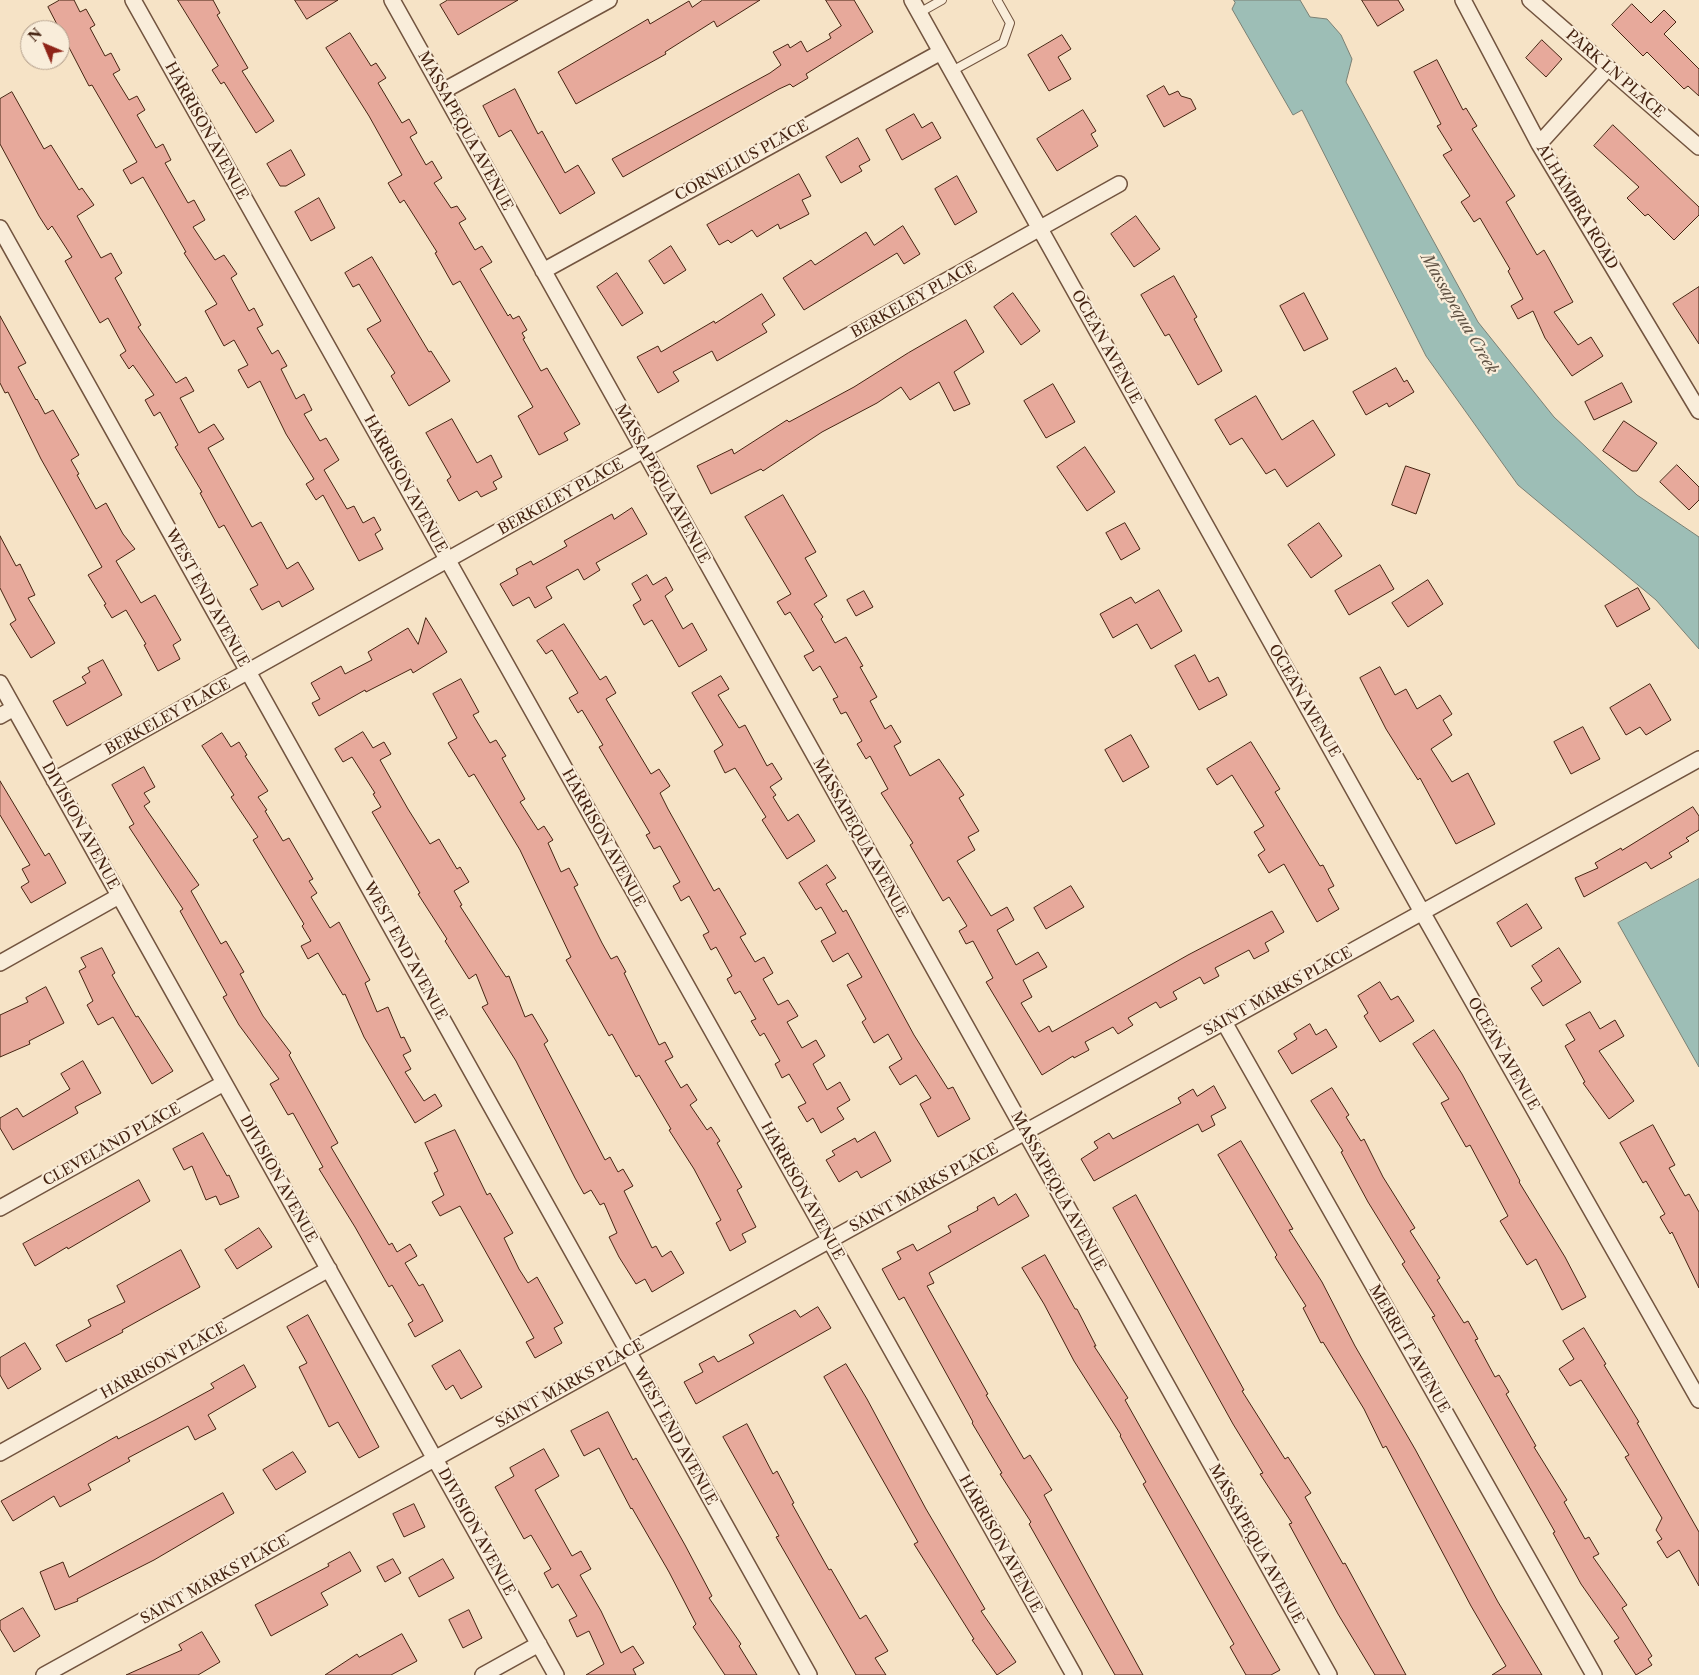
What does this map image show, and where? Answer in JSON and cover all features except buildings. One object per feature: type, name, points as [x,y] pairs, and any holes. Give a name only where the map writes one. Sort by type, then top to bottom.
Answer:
[{"type":"street","name":"HARRISON AVENUE","points":[[133,0],[1074,1675]]},
{"type":"street","name":"MASSAPEQUA AVENUE","points":[[392,0],[1329,1675]]},
{"type":"street","points":[[443,91],[609,0]]},
{"type":"street","name":"ALHAMBRA ROAD","points":[[1463,0],[1540,144],[1699,411]]},
{"type":"street","name":"PARK LN PLACE","points":[[1530,0],[1699,147]]},
{"type":"street","name":"OCEAN AVENUE","points":[[916,6],[1422,912],[1699,1400]]},
{"type":"street","name":"CORNELIUS PLACE","points":[[543,271],[941,52]]},
{"type":"street","points":[[1540,144],[1608,68]]},
{"type":"street","name":"BERKELEY PLACE","points":[[54,780],[1119,184]]},
{"type":"street","name":"WEST END AVENUE","points":[[0,228],[809,1675]]},
{"type":"street","name":"DIVISION AVENUE","points":[[0,683],[556,1675]]},
{"type":"street","points":[[0,716],[14,708]]},
{"type":"street","name":"SAINT MARKS PLACE","points":[[44,1675],[1699,759]]},
{"type":"street","points":[[0,963],[119,896]]},
{"type":"street","name":"MERRITT AVENUE","points":[[1224,1022],[1594,1675]]},
{"type":"street","name":"CLEVELAND PLACE","points":[[0,1208],[224,1083]]},
{"type":"street","name":"HARRISON PLACE","points":[[0,1453],[329,1269]]},
{"type":"street","points":[[483,1675],[539,1644]]},
{"type":"lane","points":[[916,6],[942,0]]},
{"type":"lane","points":[[952,71],[1003,43],[1010,23],[997,0]]},
{"type":"water","name":"Massapequa Creek","points":[[1234,0],[1300,0],[1310,17],[1327,19],[1341,35],[1352,59],[1346,82],[1478,322],[1554,417],[1637,495],[1699,537],[1699,649],[1656,600],[1518,485],[1426,356],[1302,110],[1293,115],[1232,9],[1235,3]]},
{"type":"water","points":[[1699,879],[1699,1067],[1618,923]]}]
